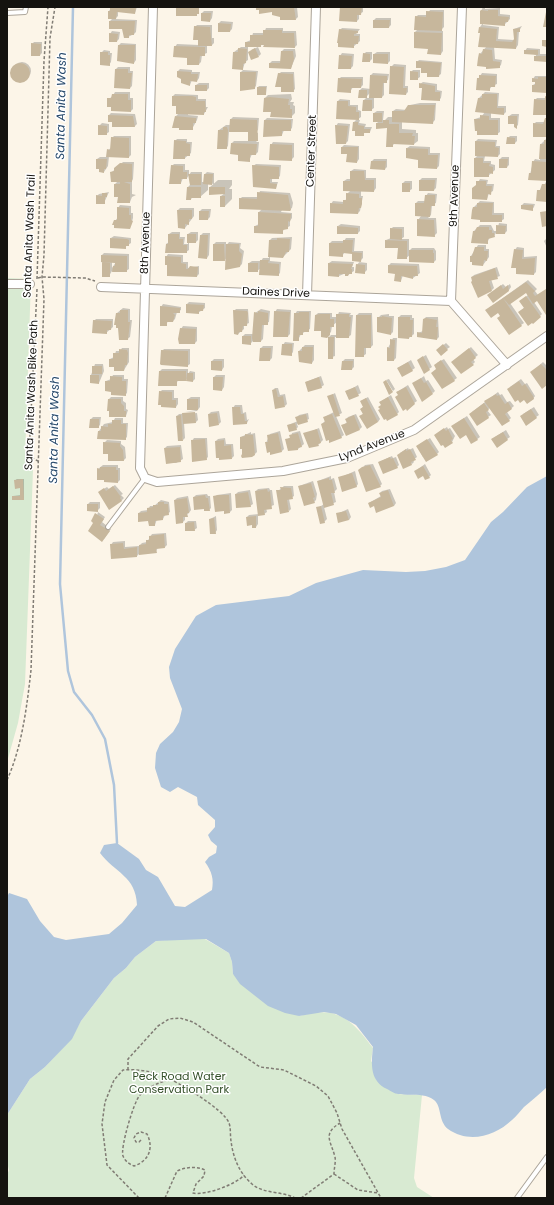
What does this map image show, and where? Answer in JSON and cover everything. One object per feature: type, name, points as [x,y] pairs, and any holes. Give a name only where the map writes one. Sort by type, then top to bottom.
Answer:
[{"type":"street","name":"8th Avenue","points":[[145,478],[140,468],[153,7]]},
{"type":"street","name":"Center Street","points":[[307,295],[316,7]]},
{"type":"street","name":"9th Avenue","points":[[451,301],[462,7]]},
{"type":"street","points":[[7,284],[34,285]]},
{"type":"street","name":"Daines Drive","points":[[101,287],[451,301]]},
{"type":"street","points":[[451,301],[507,365]]},
{"type":"street","name":"Lynd Avenue","points":[[145,478],[157,482],[283,471],[347,458],[414,430],[547,336]]},
{"type":"lane","points":[[7,13],[25,12],[26,7]]},
{"type":"lane","points":[[108,526],[145,478]]},
{"type":"lane","points":[[517,1198],[547,1158]]},
{"type":"path","name":"Santa Anita Wash Trail","points":[[37,279],[44,61],[48,7]]},
{"type":"path","name":"Santa Anita Wash Bike Path","points":[[7,780],[17,748],[28,697],[31,670],[50,38],[55,7]]},
{"type":"path","points":[[45,277],[85,278]]},
{"type":"path","name":"Santa Anita Wash Trail","points":[[34,285],[29,456],[38,461]]},
{"type":"path","points":[[128,1070],[128,1059],[158,1026],[169,1019],[180,1018],[193,1022],[260,1067],[284,1070],[316,1086],[328,1096],[340,1123],[381,1198]]},
{"type":"path","points":[[139,1198],[107,1165],[102,1124],[105,1102],[114,1080],[123,1070],[136,1069],[161,1075],[170,1079],[222,1113],[229,1122],[231,1142],[237,1166],[252,1185],[273,1193],[295,1198]]},
{"type":"path","points":[[141,1140],[136,1142],[134,1138],[136,1134],[141,1132],[147,1134],[151,1142],[150,1151],[147,1158],[142,1163],[134,1166],[128,1164],[123,1157],[122,1147],[134,1103],[150,1086],[170,1079]]},
{"type":"path","points":[[334,1174],[335,1159],[328,1138],[331,1130],[340,1123]]},
{"type":"path","points":[[165,1198],[177,1171],[185,1168],[200,1168],[205,1170],[204,1176],[194,1188],[193,1193],[198,1194],[215,1191],[226,1185],[236,1183],[244,1175]]},
{"type":"path","points":[[334,1174],[358,1190],[378,1193]]},
{"type":"path","points":[[301,1198],[334,1174]]},
{"type":"green space","points":[[7,278],[31,279],[25,459],[33,470],[25,684],[18,723],[7,762]]},
{"type":"green space","name":"Peck Road Water Conservation Park","points":[[205,939],[229,953],[232,962],[233,974],[299,1016],[323,1012],[333,1013],[350,1022],[357,1029],[373,1048],[371,1061],[397,1094],[422,1095],[414,1178],[417,1187],[434,1198],[7,1198],[7,1175],[9,1170],[7,1162],[7,1115],[30,1079],[45,1067],[71,1039],[81,1021],[114,978],[126,968],[135,957],[156,941]]},
{"type":"water","points":[[547,476],[547,1087],[505,1126],[498,1130],[490,1134],[473,1137],[456,1134],[445,1126],[438,1106],[434,1100],[421,1095],[396,1094],[381,1086],[377,1082],[372,1066],[373,1047],[356,1025],[336,1014],[324,1012],[299,1016],[285,1013],[268,1006],[240,984],[233,974],[232,962],[229,953],[206,939],[156,941],[135,957],[126,968],[114,978],[81,1021],[72,1039],[45,1067],[30,1079],[7,1115],[7,897],[9,893],[27,899],[40,921],[54,937],[66,940],[109,934],[122,923],[137,905],[136,895],[129,881],[100,853],[104,845],[117,843],[139,859],[146,870],[158,877],[175,906],[185,907],[212,890],[212,876],[205,862],[209,857],[216,853],[217,846],[211,841],[208,835],[215,827],[215,820],[198,805],[197,797],[178,787],[170,792],[161,787],[155,768],[156,753],[160,744],[173,732],[179,722],[182,709],[170,678],[169,667],[175,649],[196,616],[216,605],[289,596],[316,583],[363,570],[406,572],[425,571],[446,567],[465,560],[491,522],[527,487]]},
{"type":"building","points":[[110,7],[136,7],[135,14],[117,12],[116,19],[108,19],[108,11],[110,11]]},
{"type":"building","points":[[176,7],[197,7],[199,8],[199,14],[197,14],[197,16],[176,16]]},
{"type":"building","points":[[256,7],[294,7],[296,20],[280,20],[280,17],[272,15],[272,12],[259,14],[259,10],[256,10]]},
{"type":"building","points":[[340,7],[362,7],[361,15],[357,15],[357,22],[339,21]]},
{"type":"building","points":[[481,10],[498,10],[498,16],[509,17],[508,22],[505,22],[505,26],[480,24]]},
{"type":"building","points":[[426,11],[443,12],[442,31],[414,30],[415,16],[426,17]]},
{"type":"building","points":[[546,12],[547,27],[543,27]]},
{"type":"building","points":[[201,13],[211,13],[210,22],[201,21]]},
{"type":"building","points":[[373,20],[390,20],[389,28],[373,28]]},
{"type":"building","points":[[109,21],[135,21],[134,35],[129,35],[129,38],[124,38],[122,29],[109,29]]},
{"type":"building","points":[[218,23],[231,24],[230,32],[218,32]]},
{"type":"building","points":[[194,26],[210,27],[212,46],[198,46],[198,40],[193,40]]},
{"type":"building","points":[[479,27],[497,29],[496,41],[512,42],[514,39],[513,29],[520,28],[520,32],[517,32],[516,49],[478,47],[480,33],[478,33]]},
{"type":"building","points":[[339,29],[358,31],[358,33],[354,34],[354,36],[359,36],[358,44],[354,44],[354,48],[338,47],[337,43]]},
{"type":"building","points":[[263,30],[282,30],[282,33],[294,33],[295,48],[263,47],[264,45],[261,45],[261,47],[245,47],[245,42],[250,42],[250,35],[263,35]]},
{"type":"building","points":[[414,32],[442,33],[441,55],[427,54],[428,49],[414,48]]},
{"type":"building","points":[[109,33],[118,34],[117,42],[109,42]]},
{"type":"building","points":[[542,40],[547,40],[547,47],[542,46]]},
{"type":"building","points":[[31,43],[41,44],[40,56],[31,56]]},
{"type":"building","points":[[118,45],[135,45],[134,64],[117,61]]},
{"type":"building","points":[[174,46],[205,47],[205,56],[200,56],[199,65],[187,65],[187,58],[173,57]]},
{"type":"building","points":[[238,48],[247,49],[246,63],[243,64],[243,70],[232,69],[233,52],[238,52]]},
{"type":"building","points":[[255,48],[259,57],[251,60],[248,52]]},
{"type":"building","points":[[483,49],[492,50],[493,61],[500,62],[500,68],[486,69],[486,67],[477,66],[479,53],[482,54]]},
{"type":"building","points":[[524,50],[538,50],[538,55],[524,54]]},
{"type":"building","points":[[281,51],[293,51],[294,59],[291,69],[269,68],[269,63],[280,63]]},
{"type":"building","points":[[100,52],[108,52],[108,55],[110,55],[110,66],[100,65]]},
{"type":"building","points":[[363,53],[370,54],[370,62],[362,62]]},
{"type":"building","points":[[373,54],[388,54],[388,64],[373,63]]},
{"type":"building","points":[[339,55],[352,56],[351,69],[338,69]]},
{"type":"building","points":[[534,56],[547,56],[547,62],[534,61]]},
{"type":"building","points":[[416,61],[441,63],[439,77],[427,77],[427,73],[421,73],[421,68],[416,68]]},
{"type":"building","points":[[20,63],[27,66],[30,73],[27,80],[20,83],[13,80],[10,73],[13,66]]},
{"type":"building","points":[[390,66],[404,67],[403,88],[407,88],[406,95],[389,94]]},
{"type":"building","points":[[115,69],[128,69],[128,73],[132,73],[130,89],[114,88]]},
{"type":"building","points":[[177,71],[198,74],[197,82],[190,81],[190,86],[181,83],[181,79],[177,77]]},
{"type":"building","points":[[410,71],[418,72],[418,80],[410,80]]},
{"type":"building","points":[[240,72],[256,72],[255,89],[240,91]]},
{"type":"building","points":[[278,73],[293,74],[294,92],[281,92],[281,87],[275,87]]},
{"type":"building","points":[[370,75],[387,76],[387,83],[383,83],[382,98],[369,98]]},
{"type":"building","points":[[479,75],[496,76],[495,87],[490,87],[490,91],[476,90],[477,78],[479,78]]},
{"type":"building","points":[[538,77],[547,77],[547,93],[532,92],[532,85],[535,85],[535,82],[532,82],[532,78],[538,79]]},
{"type":"building","points":[[338,78],[362,79],[361,88],[351,88],[351,93],[337,92]]},
{"type":"building","points":[[419,83],[435,86],[435,92],[440,92],[440,101],[421,100],[422,88],[419,88]]},
{"type":"building","points":[[195,85],[207,85],[207,91],[195,91]]},
{"type":"building","points":[[257,87],[266,87],[266,95],[257,95]]},
{"type":"building","points":[[359,90],[367,90],[367,98],[358,98]]},
{"type":"building","points":[[112,94],[128,94],[128,100],[131,100],[131,112],[111,111],[111,107],[107,107],[107,98],[111,98]]},
{"type":"building","points":[[482,94],[497,94],[497,108],[504,108],[504,115],[475,112],[478,98],[482,98]]},
{"type":"building","points":[[172,96],[192,96],[196,97],[196,101],[205,101],[206,112],[204,112],[204,115],[176,114],[176,106],[172,106]]},
{"type":"building","points":[[545,96],[547,97],[547,115],[533,115],[534,99],[545,100]]},
{"type":"building","points":[[270,97],[289,99],[288,105],[290,105],[290,109],[292,109],[292,118],[270,117],[271,112],[263,112],[264,98]]},
{"type":"building","points":[[363,100],[372,100],[372,111],[362,111]]},
{"type":"building","points":[[337,101],[348,101],[348,106],[356,107],[356,112],[359,112],[359,120],[336,119]]},
{"type":"building","points":[[408,105],[435,105],[433,124],[392,122],[392,111],[404,111]]},
{"type":"building","points":[[373,113],[382,113],[382,122],[373,122]]},
{"type":"building","points":[[108,115],[133,116],[135,127],[112,127],[112,122],[108,122]]},
{"type":"building","points":[[480,115],[489,116],[489,120],[498,120],[498,135],[477,135],[477,131],[475,131],[474,119],[480,119]]},
{"type":"building","points":[[175,116],[196,118],[196,123],[193,123],[193,130],[179,130],[179,128],[172,128]]},
{"type":"building","points":[[508,116],[517,116],[517,129],[514,127],[514,124],[508,124]]},
{"type":"building","points":[[545,118],[547,118],[547,137],[533,137],[533,123],[543,124]]},
{"type":"building","points":[[230,119],[257,120],[258,141],[248,141],[248,132],[229,132]]},
{"type":"building","points":[[264,120],[291,120],[291,131],[282,131],[282,136],[263,137]]},
{"type":"building","points":[[383,120],[389,120],[389,124],[399,124],[399,133],[413,133],[412,136],[415,136],[414,145],[393,144],[393,147],[386,147],[387,128],[376,129],[376,123],[383,123]]},
{"type":"building","points":[[353,122],[358,122],[358,125],[364,126],[364,129],[370,129],[370,133],[364,133],[364,136],[355,136],[355,131],[352,131]]},
{"type":"building","points":[[98,125],[107,126],[107,135],[98,135]]},
{"type":"building","points":[[335,125],[348,126],[346,144],[336,144]]},
{"type":"building","points":[[223,127],[227,127],[228,130],[227,149],[217,149],[218,130],[223,130]]},
{"type":"building","points":[[111,137],[129,138],[129,158],[106,157],[107,149],[110,150]]},
{"type":"building","points":[[507,137],[515,138],[515,144],[506,144]]},
{"type":"building","points":[[174,140],[186,141],[186,143],[190,144],[190,156],[185,156],[185,159],[173,159]]},
{"type":"building","points":[[544,140],[547,140],[547,159],[539,159],[540,144],[544,144]]},
{"type":"building","points":[[475,141],[495,142],[495,147],[499,148],[498,157],[475,156]]},
{"type":"building","points":[[231,143],[257,144],[256,155],[250,155],[250,162],[238,161],[238,155],[230,154]]},
{"type":"building","points":[[270,144],[292,145],[292,161],[269,160]]},
{"type":"building","points":[[341,147],[358,147],[357,163],[346,162],[347,154],[341,154]]},
{"type":"building","points":[[406,148],[428,149],[428,155],[438,155],[437,169],[418,168],[418,160],[406,158]]},
{"type":"building","points":[[474,158],[483,158],[483,163],[490,163],[489,166],[493,167],[493,174],[489,173],[489,177],[474,177]]},
{"type":"building","points":[[96,159],[107,159],[104,173],[99,172],[99,169],[96,169]]},
{"type":"building","points":[[499,159],[508,159],[507,168],[499,168]]},
{"type":"building","points":[[371,161],[386,161],[385,170],[370,169]]},
{"type":"building","points":[[532,161],[547,162],[547,181],[528,180],[529,173],[531,173]]},
{"type":"building","points":[[120,163],[132,164],[132,182],[124,182],[130,184],[130,203],[117,203],[118,197],[114,197],[114,184],[120,184],[120,182],[111,182],[110,172],[114,171],[114,168]]},
{"type":"building","points":[[171,165],[183,166],[183,172],[187,172],[187,179],[181,179],[181,184],[169,184]]},
{"type":"building","points":[[252,165],[279,167],[279,179],[270,179],[270,183],[277,184],[276,189],[253,187]]},
{"type":"building","points":[[350,171],[364,171],[365,180],[374,180],[374,192],[343,191],[343,181],[350,181]]},
{"type":"building","points":[[188,174],[201,174],[201,185],[190,185]]},
{"type":"building","points":[[204,174],[213,174],[212,185],[203,184]]},
{"type":"building","points":[[419,180],[435,180],[434,191],[419,191]]},
{"type":"building","points":[[476,181],[486,181],[486,186],[492,186],[491,195],[488,194],[487,200],[472,199],[472,188],[476,185]]},
{"type":"building","points":[[402,183],[410,183],[410,192],[402,192]]},
{"type":"building","points":[[542,184],[547,184],[547,202],[536,201],[537,190],[540,190]]},
{"type":"building","points":[[187,187],[201,187],[201,198],[191,198],[191,200],[186,200]]},
{"type":"building","points":[[209,187],[225,187],[225,194],[209,195]]},
{"type":"building","points":[[257,192],[288,195],[291,210],[239,209],[239,198],[257,199]]},
{"type":"building","points":[[102,193],[107,193],[107,197],[105,197],[105,204],[96,204],[96,195],[102,196]]},
{"type":"building","points":[[346,193],[359,194],[359,198],[362,198],[361,208],[359,208],[358,214],[330,213],[330,203],[343,204],[343,200],[346,200]]},
{"type":"building","points":[[425,195],[435,195],[435,206],[431,206],[430,217],[415,216],[415,203],[424,203]]},
{"type":"building","points":[[220,196],[225,196],[225,207],[220,207]]},
{"type":"building","points":[[477,203],[493,203],[492,215],[502,215],[502,222],[480,222],[480,220],[471,219],[473,207],[477,207]]},
{"type":"building","points":[[521,205],[533,205],[533,211],[521,209]]},
{"type":"building","points":[[117,207],[129,208],[129,215],[131,215],[131,220],[133,221],[130,229],[114,228],[114,225],[112,225],[114,220],[117,220]]},
{"type":"building","points":[[177,210],[192,210],[192,219],[189,219],[189,225],[185,224],[185,229],[178,228]]},
{"type":"building","points":[[199,211],[209,211],[208,220],[199,220]]},
{"type":"building","points":[[547,211],[547,226],[542,227],[540,212]]},
{"type":"building","points":[[258,212],[291,214],[290,222],[288,221],[288,229],[283,230],[283,234],[254,233],[254,226],[258,226]]},
{"type":"building","points":[[417,219],[434,220],[435,237],[417,236]]},
{"type":"building","points":[[496,225],[506,226],[505,234],[496,234]]},
{"type":"building","points":[[337,226],[358,228],[358,234],[337,234]]},
{"type":"building","points":[[477,227],[489,227],[489,230],[492,230],[495,237],[488,239],[488,244],[471,243],[473,231],[475,231]]},
{"type":"building","points":[[390,228],[402,229],[402,240],[390,239]]},
{"type":"building","points":[[168,234],[179,234],[179,239],[183,239],[183,245],[187,245],[187,253],[165,253],[166,244],[168,244]]},
{"type":"building","points":[[187,234],[196,234],[196,243],[187,243]]},
{"type":"building","points":[[200,235],[208,235],[207,259],[198,258]]},
{"type":"building","points":[[110,238],[127,239],[129,240],[129,246],[126,246],[126,249],[110,248]]},
{"type":"building","points":[[277,238],[290,239],[289,252],[286,252],[283,258],[268,257],[269,240],[277,240]]},
{"type":"building","points":[[343,240],[353,240],[352,252],[362,253],[361,262],[352,261],[352,254],[343,253],[343,257],[329,256],[329,243],[343,243]]},
{"type":"building","points":[[385,240],[407,241],[407,259],[397,259],[398,248],[385,248]]},
{"type":"building","points":[[213,244],[224,244],[225,261],[213,261]]},
{"type":"building","points":[[226,244],[239,244],[239,251],[242,254],[240,267],[225,270]]},
{"type":"building","points":[[475,247],[484,247],[484,251],[488,251],[487,261],[484,260],[483,266],[472,265],[472,262],[470,262],[470,256],[472,256]]},
{"type":"building","points":[[514,249],[523,250],[522,259],[535,258],[534,275],[516,274],[516,268],[511,268]]},
{"type":"building","points":[[409,250],[433,250],[434,263],[409,262]]},
{"type":"building","points":[[101,255],[127,256],[127,272],[112,272],[115,263],[101,262]]},
{"type":"building","points":[[165,256],[181,257],[181,263],[186,264],[186,269],[190,266],[198,267],[197,277],[167,276]]},
{"type":"building","points":[[260,260],[269,260],[268,263],[279,264],[279,276],[259,275]]},
{"type":"building","points":[[102,262],[110,263],[110,277],[102,277]]},
{"type":"building","points":[[248,263],[258,263],[258,272],[248,272]]},
{"type":"building","points":[[328,263],[353,264],[351,269],[352,274],[345,276],[345,274],[339,274],[339,277],[328,276]]},
{"type":"building","points":[[356,264],[365,265],[365,274],[355,273]]},
{"type":"building","points":[[388,265],[417,266],[418,276],[413,276],[413,279],[401,276],[401,282],[394,281],[395,274],[388,273]]},
{"type":"building","points":[[495,268],[498,279],[489,281],[492,291],[478,298],[471,282],[471,277]]},
{"type":"building","points":[[526,282],[535,291],[533,293],[535,296],[546,289],[547,290],[546,315],[537,301],[533,304],[526,293],[509,305],[503,298]]},
{"type":"building","points":[[501,285],[503,289],[508,285],[509,291],[493,303],[487,295]]},
{"type":"building","points":[[526,296],[541,317],[533,324],[532,323],[528,326],[518,312],[524,308],[519,301]]},
{"type":"building","points":[[503,298],[522,326],[509,335],[497,318],[500,316],[498,313],[491,318],[485,310]]},
{"type":"building","points":[[186,304],[204,305],[203,311],[199,311],[199,314],[186,313]]},
{"type":"building","points":[[160,306],[180,308],[180,313],[173,313],[175,315],[173,322],[167,322],[167,326],[160,326]]},
{"type":"building","points":[[120,310],[128,310],[128,322],[130,322],[128,340],[119,340],[118,328],[114,325],[116,313],[120,313]]},
{"type":"building","points":[[233,310],[247,311],[248,313],[247,326],[243,326],[242,332],[239,332],[238,335],[234,334]]},
{"type":"building","points":[[258,311],[268,313],[268,325],[262,325],[261,342],[253,342],[254,312],[258,313]]},
{"type":"building","points":[[274,311],[290,312],[288,337],[273,337]]},
{"type":"building","points":[[309,312],[309,332],[303,332],[303,335],[299,335],[299,341],[293,341],[294,313]]},
{"type":"building","points":[[330,314],[330,319],[334,319],[334,327],[330,327],[330,335],[327,338],[321,337],[321,331],[314,331],[315,315]]},
{"type":"building","points":[[336,314],[349,314],[349,317],[351,317],[349,338],[336,338]]},
{"type":"building","points":[[356,315],[371,315],[371,348],[364,348],[364,357],[355,357]]},
{"type":"building","points":[[382,316],[392,318],[391,335],[377,332],[377,317]]},
{"type":"building","points":[[398,317],[410,317],[410,320],[413,320],[412,337],[409,337],[409,339],[398,338]]},
{"type":"building","points":[[426,318],[437,320],[437,340],[417,337],[417,332],[422,333],[423,319]]},
{"type":"building","points":[[93,320],[112,321],[111,330],[107,330],[107,334],[92,333]]},
{"type":"building","points":[[180,328],[196,329],[195,344],[179,344],[178,339]]},
{"type":"building","points":[[242,336],[251,336],[251,345],[242,344]]},
{"type":"building","points":[[328,337],[334,337],[333,359],[328,359]]},
{"type":"building","points":[[390,339],[395,340],[394,361],[387,361],[387,347],[390,348]]},
{"type":"building","points":[[282,344],[292,344],[292,356],[281,355]]},
{"type":"building","points":[[443,344],[448,350],[441,356],[436,350]]},
{"type":"building","points":[[302,347],[313,347],[312,364],[299,362],[298,351],[302,351]]},
{"type":"building","points":[[260,348],[271,348],[270,361],[259,361]]},
{"type":"building","points":[[469,348],[476,358],[471,362],[474,365],[461,374],[451,362]]},
{"type":"building","points":[[119,349],[127,350],[127,365],[125,365],[124,371],[114,371],[114,367],[109,367],[109,359],[113,359],[113,353],[119,353]]},
{"type":"building","points":[[161,350],[188,351],[188,367],[161,365]]},
{"type":"building","points":[[423,356],[430,370],[424,374],[417,360]]},
{"type":"building","points":[[441,360],[455,381],[442,389],[431,373],[436,369],[434,365]]},
{"type":"building","points":[[211,361],[222,361],[222,371],[211,370]]},
{"type":"building","points":[[342,361],[353,361],[352,370],[341,370]]},
{"type":"building","points":[[408,362],[413,371],[402,377],[397,368]]},
{"type":"building","points":[[541,364],[547,370],[547,385],[542,389],[530,372]]},
{"type":"building","points":[[92,366],[102,366],[102,374],[92,374]]},
{"type":"building","points":[[159,371],[186,371],[186,381],[177,381],[177,386],[158,386]]},
{"type":"building","points":[[187,373],[193,373],[193,382],[186,381]]},
{"type":"building","points":[[90,375],[99,375],[99,384],[90,383]]},
{"type":"building","points":[[110,376],[122,377],[122,381],[126,381],[126,396],[111,395],[111,392],[105,391],[105,381],[110,381]]},
{"type":"building","points":[[213,377],[223,377],[222,391],[213,390]]},
{"type":"building","points":[[319,377],[322,388],[308,392],[305,382]]},
{"type":"building","points":[[421,378],[424,383],[426,382],[433,394],[422,402],[412,383]]},
{"type":"building","points":[[386,380],[393,392],[389,395],[383,382]]},
{"type":"building","points":[[519,381],[522,386],[525,384],[533,396],[534,399],[527,404],[524,400],[520,403],[518,400],[515,402],[507,389]]},
{"type":"building","points":[[355,387],[359,396],[349,400],[345,391]]},
{"type":"building","points":[[406,387],[415,404],[407,411],[406,409],[403,411],[395,397],[398,395],[396,392]]},
{"type":"building","points":[[276,389],[278,397],[283,396],[285,407],[275,409],[272,390]]},
{"type":"building","points":[[159,391],[172,392],[172,400],[176,400],[176,408],[161,407],[161,405],[158,405]]},
{"type":"building","points":[[333,394],[340,416],[335,417],[327,396]]},
{"type":"building","points":[[496,394],[497,396],[499,395],[505,404],[508,402],[512,409],[505,414],[510,421],[502,426],[484,401]]},
{"type":"building","points":[[388,397],[398,415],[387,421],[386,419],[384,420],[378,410],[380,409],[378,407],[381,405],[379,402]]},
{"type":"building","points":[[366,398],[378,422],[367,429],[359,416],[363,414],[360,409],[363,407],[360,401]]},
{"type":"building","points":[[108,399],[121,399],[121,403],[124,406],[124,411],[126,411],[126,417],[109,417],[109,411],[107,411]]},
{"type":"building","points":[[187,399],[198,399],[198,410],[187,410]]},
{"type":"building","points":[[484,403],[489,410],[486,412],[489,418],[477,426],[469,414]]},
{"type":"building","points":[[232,407],[240,407],[241,414],[244,414],[247,424],[233,425]]},
{"type":"building","points":[[531,409],[537,418],[526,426],[520,416]]},
{"type":"building","points":[[195,412],[196,423],[183,424],[182,413]]},
{"type":"building","points":[[217,413],[219,425],[209,427],[208,414]]},
{"type":"building","points":[[306,414],[308,422],[298,425],[295,417]]},
{"type":"building","points":[[332,414],[342,438],[329,443],[329,440],[326,441],[321,424],[325,422],[323,417]]},
{"type":"building","points":[[181,415],[183,441],[178,441],[176,416]]},
{"type":"building","points":[[354,415],[360,430],[346,436],[341,425],[347,423],[345,419]]},
{"type":"building","points":[[464,418],[478,440],[471,444],[466,435],[460,439],[451,426]]},
{"type":"building","points":[[90,419],[99,419],[99,428],[89,428]]},
{"type":"building","points":[[112,420],[121,420],[121,424],[126,424],[126,440],[97,439],[98,431],[101,431],[101,426],[108,427],[108,424],[112,424]]},
{"type":"building","points":[[295,423],[297,430],[289,432],[287,425]]},
{"type":"building","points":[[444,428],[446,431],[448,429],[453,439],[451,440],[453,443],[445,448],[443,445],[441,446],[434,435]]},
{"type":"building","points":[[317,429],[321,443],[318,444],[319,446],[309,448],[303,433]]},
{"type":"building","points":[[503,432],[508,440],[497,448],[491,439]]},
{"type":"building","points":[[278,433],[282,452],[270,455],[270,452],[267,453],[265,442],[268,442],[267,435]]},
{"type":"building","points":[[298,433],[302,447],[298,448],[298,450],[288,451],[285,439],[290,438],[289,435]]},
{"type":"building","points":[[245,434],[253,435],[255,455],[252,457],[242,458],[240,437],[245,436]]},
{"type":"building","points":[[205,439],[207,460],[192,462],[191,440]]},
{"type":"building","points":[[427,439],[438,455],[426,462],[416,446]]},
{"type":"building","points":[[224,440],[224,446],[231,445],[232,459],[219,460],[219,458],[216,458],[215,441]]},
{"type":"building","points":[[103,442],[120,443],[123,450],[124,461],[108,461],[108,454],[103,454]]},
{"type":"building","points":[[180,447],[181,462],[166,464],[164,448]]},
{"type":"building","points":[[406,449],[406,451],[410,449],[416,460],[411,462],[412,465],[403,469],[397,455]]},
{"type":"building","points":[[390,457],[391,459],[393,458],[398,468],[383,474],[378,462]]},
{"type":"building","points":[[370,465],[381,487],[366,492],[358,470],[362,467]]},
{"type":"building","points":[[423,466],[430,478],[425,480],[423,476],[418,479],[414,471]]},
{"type":"building","points":[[100,467],[116,467],[116,470],[118,470],[118,483],[97,480],[97,468],[100,469]]},
{"type":"building","points":[[352,473],[357,487],[342,492],[338,477]]},
{"type":"building","points":[[329,478],[329,480],[332,480],[335,493],[331,493],[334,505],[324,508],[317,481]]},
{"type":"building","points":[[23,479],[24,500],[12,500],[12,496],[20,496],[20,488],[15,489],[14,480]]},
{"type":"building","points":[[311,483],[315,503],[304,506],[298,486]]},
{"type":"building","points":[[113,486],[121,497],[120,498],[122,501],[109,510],[98,492],[104,488],[106,491]]},
{"type":"building","points":[[280,487],[291,488],[293,499],[287,500],[289,512],[280,514],[276,490],[281,490]]},
{"type":"building","points":[[267,489],[268,492],[270,491],[272,509],[264,510],[265,515],[258,516],[255,491]]},
{"type":"building","points":[[388,490],[394,506],[376,513],[374,506],[370,508],[368,503],[381,497],[379,493]]},
{"type":"building","points":[[248,492],[251,507],[236,508],[235,494]]},
{"type":"building","points":[[205,495],[206,498],[208,498],[210,511],[204,511],[204,509],[194,510],[193,497]]},
{"type":"building","points":[[229,495],[230,513],[224,514],[224,511],[215,512],[213,496]]},
{"type":"building","points":[[187,498],[189,513],[187,513],[188,517],[183,517],[183,523],[176,524],[174,500]]},
{"type":"building","points":[[158,502],[168,504],[169,515],[163,516],[163,520],[155,521],[155,526],[149,526],[148,521],[138,522],[138,513],[147,512],[147,508],[153,507],[153,505],[158,505]]},
{"type":"building","points":[[87,504],[98,504],[98,512],[87,511]]},
{"type":"building","points":[[321,506],[325,523],[320,524],[316,507]]},
{"type":"building","points":[[346,511],[349,520],[338,523],[336,513]]},
{"type":"building","points":[[95,513],[104,519],[100,525],[110,531],[102,542],[88,531],[93,523],[91,521]]},
{"type":"building","points":[[256,516],[256,528],[252,528],[252,525],[247,526],[246,517]]},
{"type":"building","points":[[214,518],[216,534],[210,534],[209,519]]},
{"type":"building","points":[[194,522],[195,531],[185,531],[185,523]]},
{"type":"building","points":[[164,534],[165,548],[156,549],[157,553],[139,555],[139,545],[146,544],[146,540],[149,540],[149,536]]},
{"type":"building","points":[[123,543],[124,549],[137,547],[137,557],[111,559],[110,544]]},
{"type":"waterway","name":"Santa Anita Wash","points":[[73,7],[60,584],[68,671],[74,692],[92,715],[105,739],[114,785],[117,843]]}]
